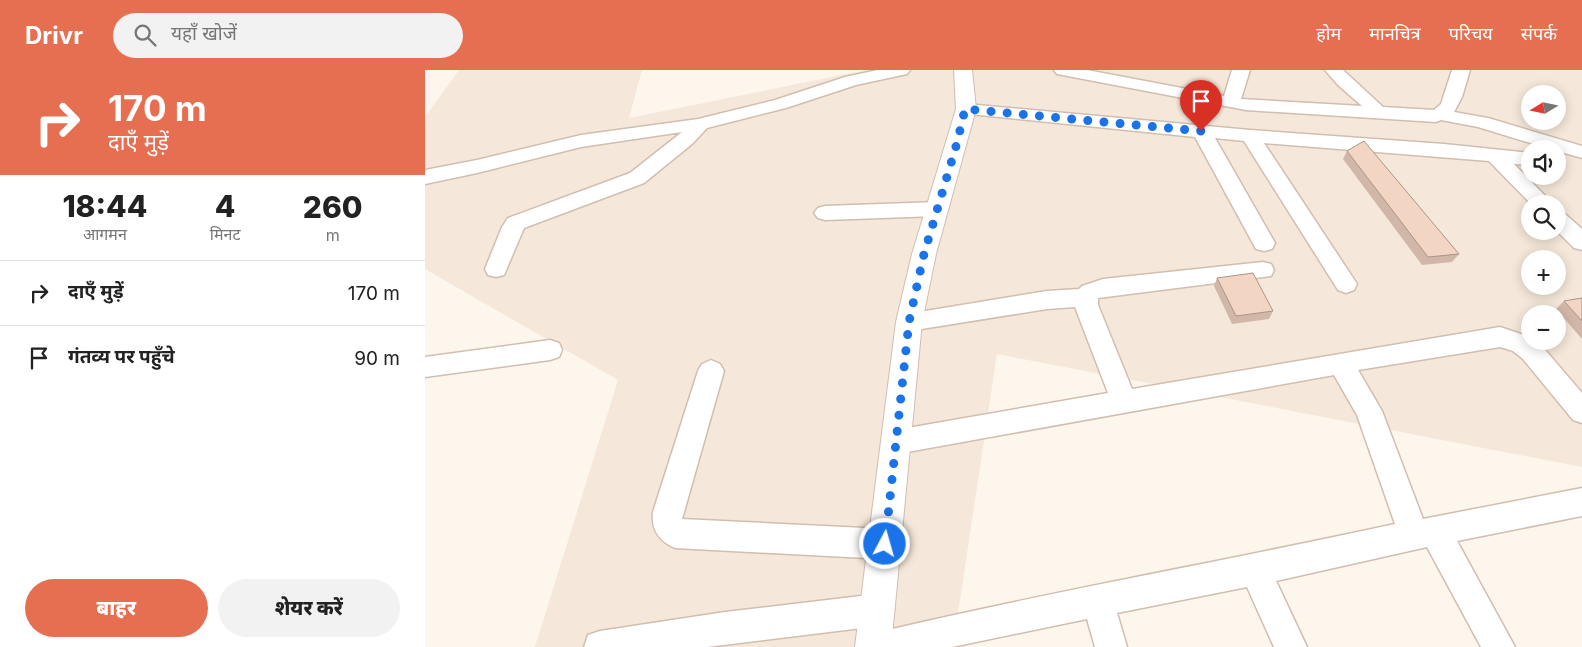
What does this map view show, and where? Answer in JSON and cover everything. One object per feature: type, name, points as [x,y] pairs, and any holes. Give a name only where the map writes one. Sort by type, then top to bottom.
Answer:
[{"type":"street","points":[[425,177],[477,167],[566,145],[640,131],[700,124],[780,104],[851,81],[901,70]]},
{"type":"street","points":[[873,647],[909,322],[924,254],[965,109],[966,90],[963,70]]},
{"type":"street","points":[[1063,70],[1231,102],[1273,107],[1424,116],[1442,115],[1481,122],[1582,152]]},
{"type":"street","points":[[1231,102],[1241,70]]},
{"type":"street","points":[[1333,70],[1345,83],[1365,97],[1377,112]]},
{"type":"street","points":[[1442,115],[1448,109],[1461,70]]},
{"type":"street","points":[[965,109],[1249,136],[1444,150],[1521,158]]},
{"type":"street","points":[[496,269],[513,226],[516,223],[637,178],[671,151],[700,124]]},
{"type":"street","points":[[1201,131],[1264,242]]},
{"type":"street","points":[[1249,136],[1346,284]]},
{"type":"street","points":[[1495,156],[1534,195]]},
{"type":"street","points":[[1566,161],[1582,162]]},
{"type":"street","points":[[825,214],[938,209]]},
{"type":"street","points":[[1566,227],[1582,242]]},
{"type":"street","points":[[909,322],[1047,300],[1085,298],[1090,292],[1103,288],[1263,270]]},
{"type":"street","points":[[1085,298],[1123,402]]},
{"type":"street","points":[[896,442],[1340,362],[1501,337],[1522,344],[1532,352],[1582,412]]},
{"type":"street","points":[[425,366],[550,350]]},
{"type":"street","points":[[1340,362],[1369,411],[1424,533],[1499,647]]},
{"type":"street","points":[[711,371],[668,512],[667,522],[669,529],[675,532],[885,544]]},
{"type":"street","points":[[884,647],[989,622],[1255,570],[1424,533],[1582,502]]},
{"type":"street","points":[[1255,570],[1291,647]]},
{"type":"street","points":[[1098,601],[1111,647]]},
{"type":"street","points":[[599,647],[725,628],[878,610]]},
{"type":"shaded area","points":[[459,70],[642,70],[629,118],[866,70],[1582,70],[1582,467],[997,354],[953,647],[535,647],[618,380],[425,269],[425,117]]},
{"type":"building","points":[[1364,141],[1459,254],[1428,257],[1347,151]]},
{"type":"building","points":[[1253,273],[1273,311],[1236,316],[1217,278]]},
{"type":"building","points":[[1582,298],[1582,321],[1564,301]]},
{"type":"route","points":[[885,544],[909,322],[924,254],[957,143],[965,109],[1201,131]]}]
